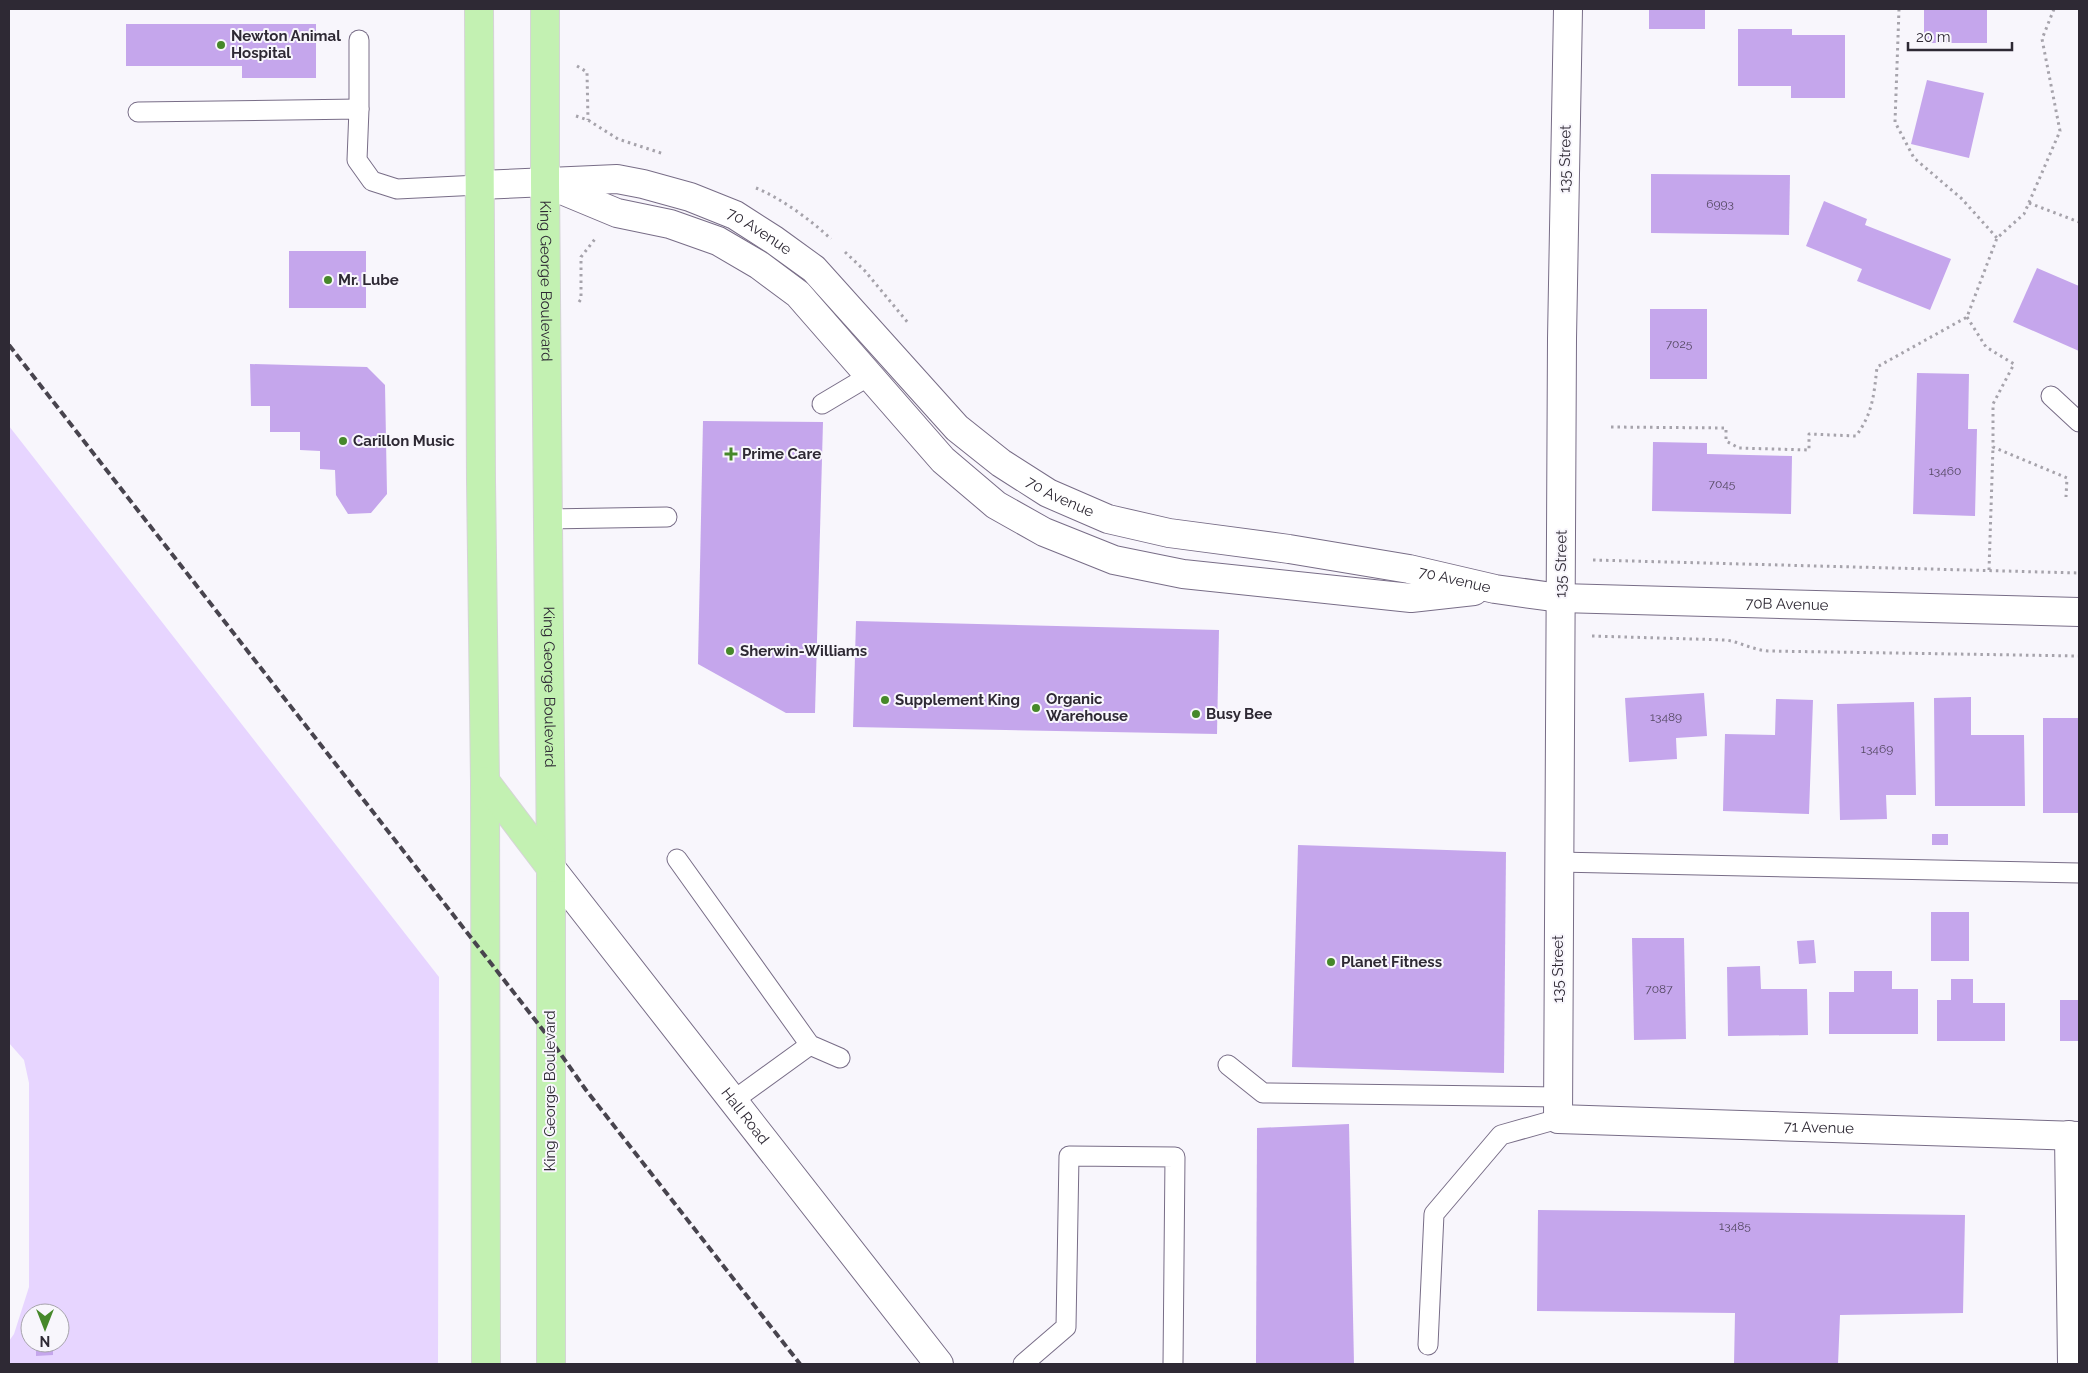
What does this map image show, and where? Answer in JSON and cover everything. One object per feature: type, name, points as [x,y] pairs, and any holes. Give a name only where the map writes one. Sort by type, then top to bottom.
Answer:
[{"type":"main road","points":[[479,9],[485,781],[486,1364]]},
{"type":"main road","name":"King George Boulevard","points":[[545,9],[547,519],[551,868],[551,1364]]},
{"type":"main road","points":[[485,781],[551,868]]},
{"type":"street","name":"135 Street","points":[[1558,1108],[1562,339],[1568,9]]},
{"type":"street","name":"70 Avenue","points":[[479,185],[617,180],[635,182],[690,197],[735,215],[814,269],[957,428],[1001,463],[1048,493],[1108,519],[1168,533],[1289,548],[1409,569],[1495,589]]},
{"type":"street","name":"70 Avenue","points":[[545,182],[617,212],[670,224],[718,242],[760,265],[798,294],[943,460],[996,505],[1044,532],[1114,560],[1183,574],[1412,598],[1495,589]]},
{"type":"street","name":"70B Avenue","points":[[1495,589],[1560,598],[2079,612]]},
{"type":"street","name":"Hall Road","points":[[551,868],[734,1100],[938,1364]]},
{"type":"street","name":"71 Avenue","points":[[1558,1108],[2074,1136]]},
{"type":"street","points":[[2072,1364],[2074,1136]]},
{"type":"lane","points":[[359,40],[357,160],[372,181],[398,189],[479,185]]},
{"type":"lane","points":[[138,112],[359,109]]},
{"type":"lane","points":[[822,404],[869,376]]},
{"type":"lane","points":[[2051,396],[2079,422]]},
{"type":"lane","points":[[547,519],[667,517]]},
{"type":"lane","points":[[677,859],[810,1045],[840,1058]]},
{"type":"lane","points":[[1558,862],[2079,872]]},
{"type":"lane","points":[[734,1100],[810,1045]]},
{"type":"lane","points":[[1228,1065],[1263,1093],[1558,1108]]},
{"type":"lane","points":[[1428,1345],[1434,1214],[1501,1135],[1558,1108]]},
{"type":"lane","points":[[1023,1364],[1066,1327],[1069,1156],[1175,1158],[1173,1364]]},
{"type":"path","points":[[1899,9],[1895,122],[1914,158],[1962,199],[1997,238]]},
{"type":"path","points":[[1612,428],[1726,428],[1726,441],[1739,448],[1809,450],[1809,434],[1856,436],[1867,420],[1874,398],[1877,367],[1967,317],[1997,238],[2024,214],[2060,131],[2042,39],[2054,9]]},
{"type":"path","points":[[587,72],[588,120]]},
{"type":"path","points":[[576,116],[588,120],[618,140],[669,156]]},
{"type":"path","points":[[749,185],[767,192],[821,229],[833,241]]},
{"type":"path","points":[[2029,203],[2079,222]]},
{"type":"path","points":[[840,247],[865,271],[914,329]]},
{"type":"path","points":[[581,257],[581,299]]},
{"type":"path","points":[[1967,317],[1986,348],[2014,364],[1993,404],[1989,570]]},
{"type":"path","points":[[1993,447],[2067,478],[2066,497]]},
{"type":"path","points":[[1602,561],[2079,573]]},
{"type":"path","points":[[1598,637],[1726,640],[1738,642],[1752,649],[1768,651],[2079,656]]},
{"type":"shaded area","points":[[9,426],[439,977],[438,1364],[9,1364],[9,1341],[14,1334],[20,1315],[20,1353],[70,1353],[70,1303],[24,1303],[29,1287],[29,1083],[24,1060],[9,1043]]},
{"type":"building","points":[[1649,9],[1705,9],[1705,29],[1649,29]]},
{"type":"building","points":[[1924,9],[1987,9],[1987,43],[1924,43]]},
{"type":"building","name":"Newton Animal Hospital","points":[[126,24],[316,24],[316,78],[242,78],[242,66],[126,66]]},
{"type":"building","points":[[1738,29],[1792,29],[1792,35],[1845,35],[1845,98],[1791,98],[1791,86],[1738,86]]},
{"type":"building","points":[[1927,80],[1984,93],[1969,158],[1911,144]]},
{"type":"building","points":[[1651,174],[1790,175],[1789,235],[1651,233]]},
{"type":"building","points":[[1824,201],[1867,219],[1865,225],[1951,259],[1930,310],[1857,281],[1862,269],[1806,246]]},
{"type":"building","name":"Mr. Lube","points":[[289,251],[366,251],[366,308],[289,308]]},
{"type":"building","points":[[2037,268],[2079,286],[2079,351],[2013,322]]},
{"type":"building","points":[[1650,309],[1707,309],[1707,379],[1650,379]]},
{"type":"building","name":"Carillon Music","points":[[250,364],[367,367],[385,385],[387,494],[371,513],[348,514],[336,495],[335,470],[320,469],[320,451],[300,450],[300,432],[270,432],[270,406],[251,406]]},
{"type":"building","points":[[1917,373],[1969,374],[1968,429],[1977,429],[1975,516],[1913,514]]},
{"type":"building","points":[[703,421],[823,422],[815,713],[786,713],[698,664]]},
{"type":"building","points":[[1653,442],[1707,443],[1707,454],[1792,456],[1791,514],[1652,511]]},
{"type":"building","points":[[856,621],[1219,630],[1217,734],[853,727]]},
{"type":"building","points":[[1704,693],[1707,736],[1676,738],[1677,759],[1629,762],[1625,698]]},
{"type":"building","points":[[1971,697],[1971,735],[2024,735],[2025,806],[1935,806],[1934,698]]},
{"type":"building","points":[[1776,699],[1813,700],[1809,814],[1723,811],[1725,734],[1775,735]]},
{"type":"building","points":[[1914,702],[1916,795],[1886,795],[1887,819],[1840,820],[1837,704]]},
{"type":"building","points":[[2043,718],[2079,718],[2079,813],[2043,813]]},
{"type":"building","points":[[1932,834],[1948,834],[1948,845],[1932,845]]},
{"type":"building","points":[[1298,845],[1506,852],[1504,1073],[1292,1067]]},
{"type":"building","points":[[1931,912],[1969,912],[1969,961],[1931,961]]},
{"type":"building","points":[[1632,938],[1684,938],[1686,1039],[1634,1040]]},
{"type":"building","points":[[1814,940],[1816,963],[1799,964],[1797,941]]},
{"type":"building","points":[[1760,966],[1761,989],[1807,989],[1808,1035],[1728,1036],[1727,967]]},
{"type":"building","points":[[1854,971],[1892,971],[1892,989],[1918,989],[1918,1034],[1829,1034],[1829,992],[1854,992]]},
{"type":"building","points":[[1951,979],[1973,979],[1973,1003],[2005,1003],[2005,1041],[1937,1041],[1937,1000],[1951,1000]]},
{"type":"building","points":[[2060,1000],[2079,1000],[2079,1041],[2060,1041]]},
{"type":"building","points":[[1349,1124],[1354,1364],[1256,1364],[1257,1128]]},
{"type":"building","points":[[1538,1210],[1965,1215],[1963,1313],[1840,1315],[1838,1364],[1734,1364],[1735,1313],[1537,1311]]},
{"type":"building","points":[[36,1353],[53,1353],[53,1355],[36,1356]]},
{"type":"railway","points":[[9,345],[550,1039],[586,1090],[800,1364]]},
{"type":"place","name":"Newton Animal Hospital","points":[[221,45]]},
{"type":"place","name":"Mr. Lube","points":[[328,280]]},
{"type":"place","name":"Carillon Music","points":[[343,441]]},
{"type":"place","name":"Prime Care","points":[[731,454]]},
{"type":"place","name":"Sherwin-Williams","points":[[730,651]]},
{"type":"place","name":"Supplement King","points":[[885,700]]},
{"type":"place","name":"Organic Warehouse","points":[[1036,708]]},
{"type":"place","name":"Busy Bee","points":[[1196,714]]},
{"type":"place","name":"Planet Fitness","points":[[1331,962]]}]
